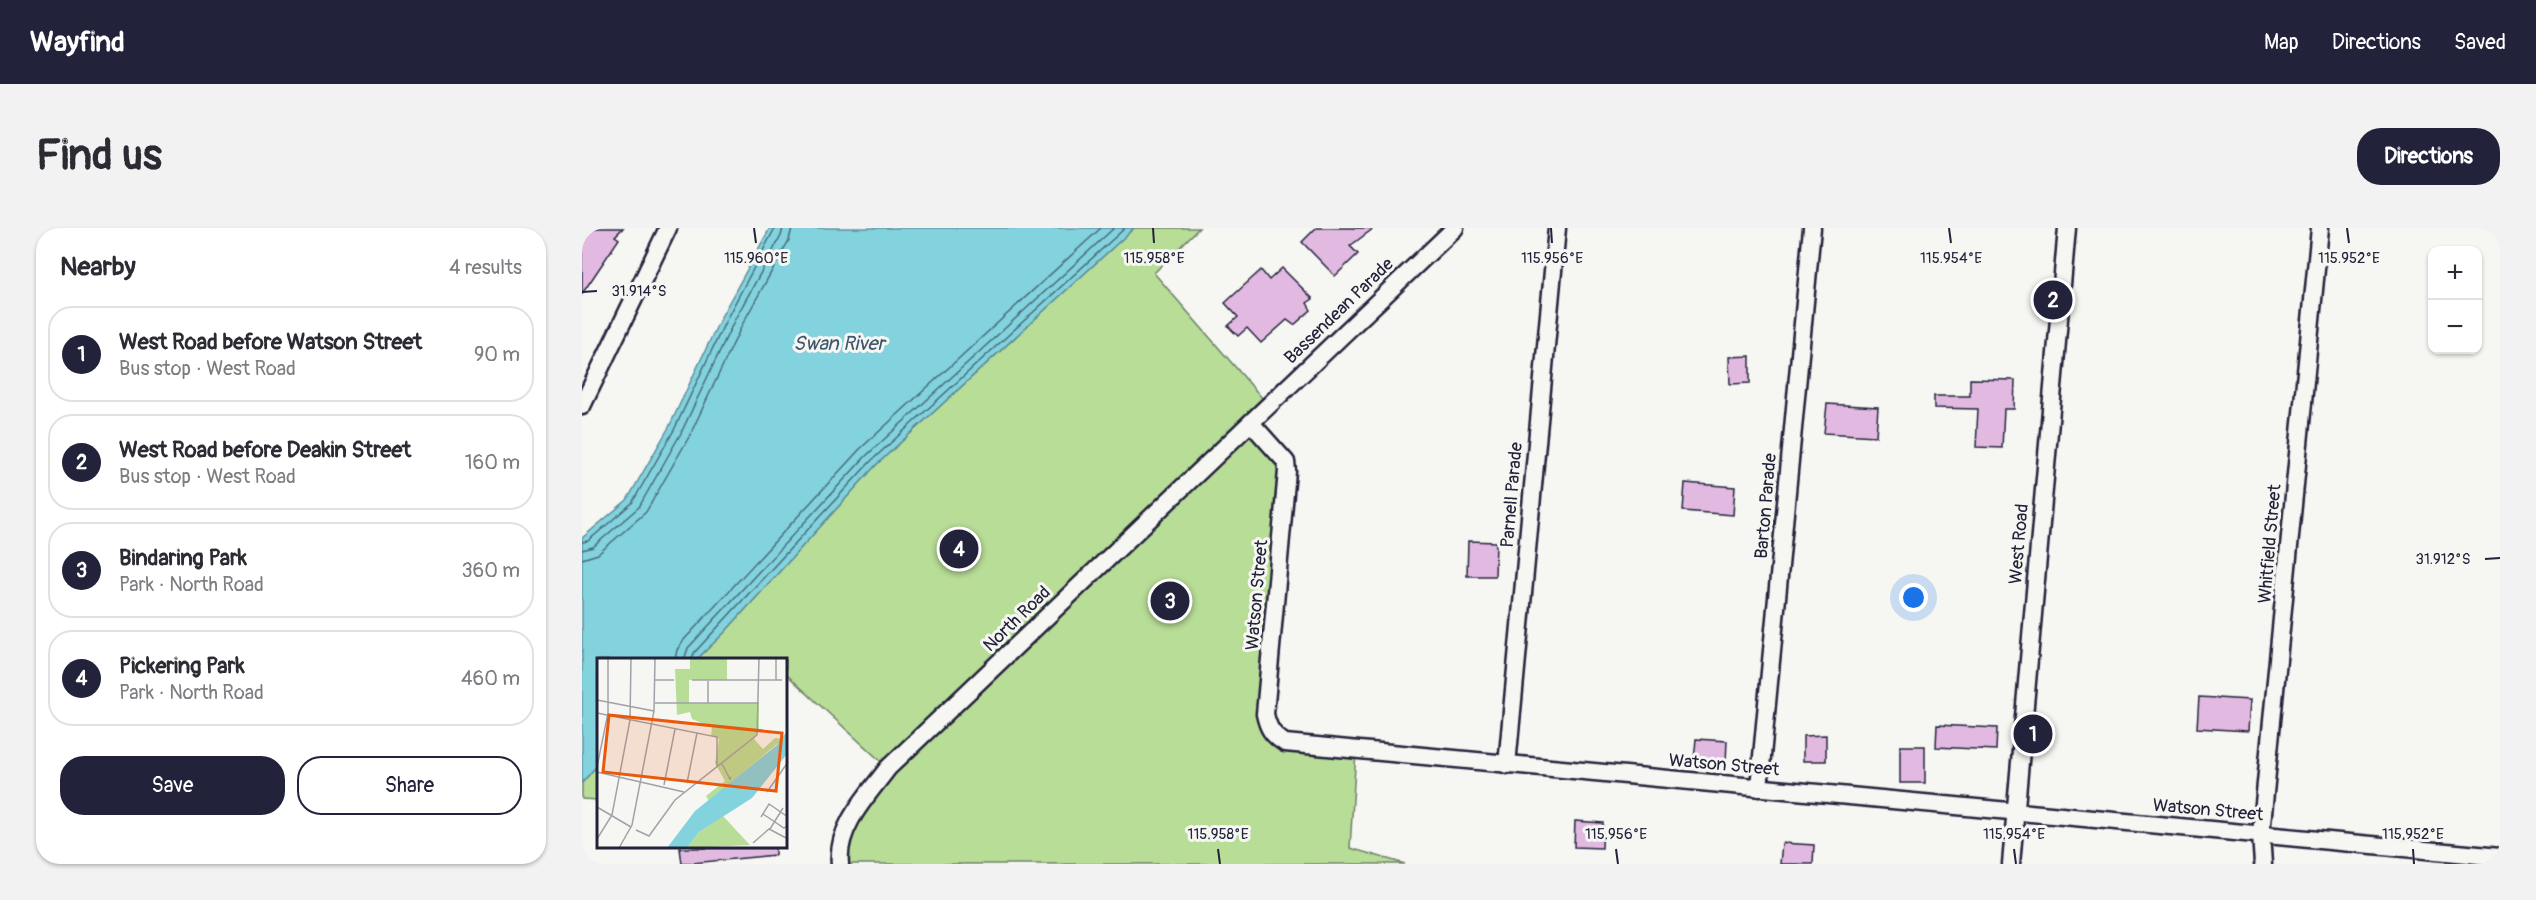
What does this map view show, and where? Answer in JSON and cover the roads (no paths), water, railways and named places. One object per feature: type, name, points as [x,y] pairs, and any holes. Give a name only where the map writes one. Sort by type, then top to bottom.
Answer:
[{"type":"street","points":[[582,406],[668,228]]},
{"type":"street","name":"Bassendean Parade","points":[[1251,423],[1455,228]]},
{"type":"street","name":"Parnell Parade","points":[[1507,765],[1557,228]]},
{"type":"street","name":"Barton Parade","points":[[1759,788],[1812,228]]},
{"type":"street","name":"West Road","points":[[2011,864],[2067,228]]},
{"type":"street","name":"Whitfield Street","points":[[2263,864],[2262,834],[2320,228]]},
{"type":"street","name":"Watson Street","points":[[1251,423],[1286,462],[1287,471],[1265,714],[1268,727],[1275,737],[1285,743],[2500,857]]},
{"type":"street","name":"North Road","points":[[840,864],[844,837],[849,824],[888,768],[1251,423]]},
{"type":"water","name":"Swan River","points":[[770,228],[1134,228],[876,465],[724,633],[698,658],[597,658],[597,765],[582,783],[582,538],[627,500],[669,427],[722,315]]},
{"type":"place","name":"West Road before Deakin Street","points":[[2053,300]]},
{"type":"place","name":"Pickering Park","points":[[959,549]]},
{"type":"place","name":"Bindaring Park","points":[[1170,601]]},
{"type":"place","name":"West Road before Watson Street","points":[[2033,734]]}]
